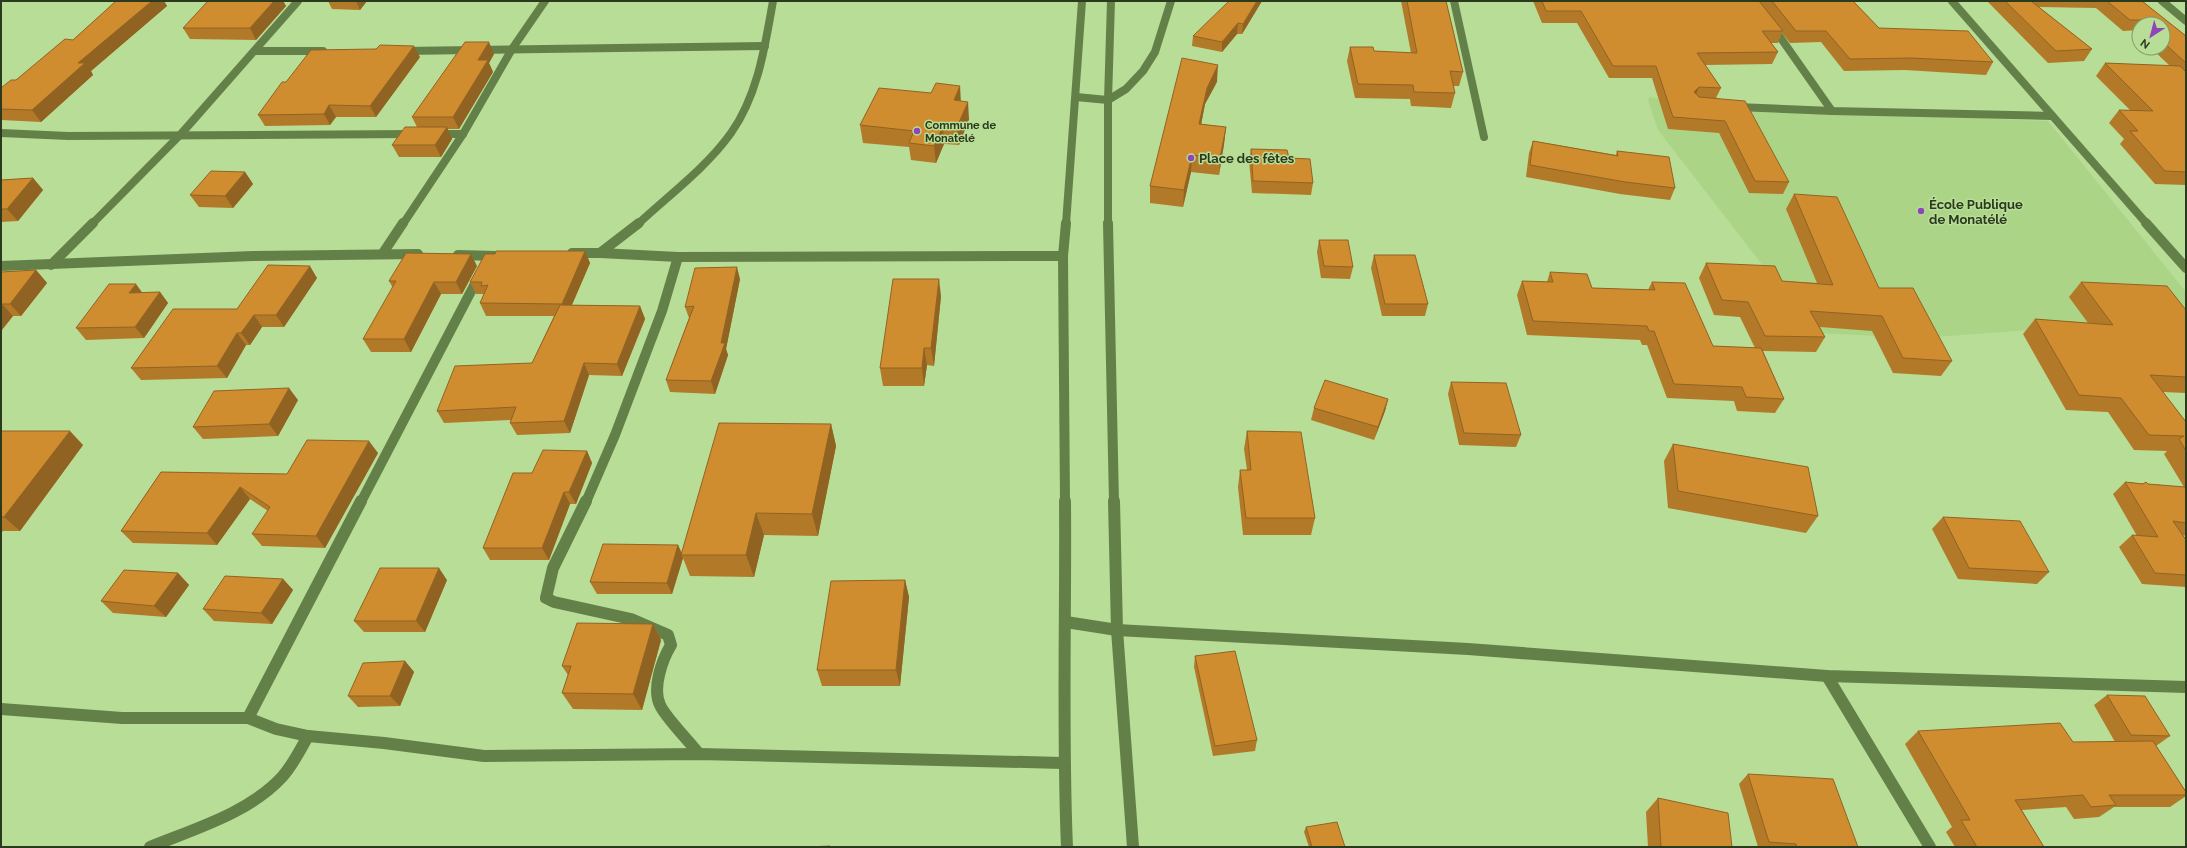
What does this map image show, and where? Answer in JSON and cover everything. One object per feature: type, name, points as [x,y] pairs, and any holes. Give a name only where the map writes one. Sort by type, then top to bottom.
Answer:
[{"type":"street","points":[[50,265],[181,134],[298,1]]},
{"type":"street","points":[[383,253],[463,134],[512,48],[544,1]]},
{"type":"street","points":[[600,253],[667,200],[732,132],[746,104],[763,57],[773,1]]},
{"type":"street","points":[[1067,847],[1063,763],[1066,622],[1063,256],[1082,1]]},
{"type":"street","points":[[1111,1],[1108,100],[1109,263],[1116,630],[1133,847]]},
{"type":"street","points":[[1076,97],[1108,100],[1126,89],[1143,71],[1155,52],[1171,1]]},
{"type":"street","points":[[1454,1],[1484,137]]},
{"type":"street","points":[[1952,1],[2186,268]]},
{"type":"street","points":[[2162,1],[2186,21]]},
{"type":"street","points":[[1769,22],[1832,111]]},
{"type":"street","points":[[396,51],[512,48],[765,46]]},
{"type":"street","points":[[255,51],[334,51]]},
{"type":"street","points":[[1726,107],[2052,116]]},
{"type":"street","points":[[1,133],[68,136],[181,134],[463,134]]},
{"type":"street","points":[[1,266],[253,256],[383,253],[428,254]]},
{"type":"street","points":[[564,254],[600,253],[678,257],[1063,256]]},
{"type":"street","points":[[451,255],[502,255]]},
{"type":"street","points":[[248,718],[489,256]]},
{"type":"street","points":[[678,257],[662,311],[615,435],[593,488],[553,568],[546,598],[554,602],[631,619],[668,635],[671,645],[665,655],[657,690],[660,704],[699,754]]},
{"type":"street","points":[[1066,622],[1116,630],[1468,648],[1827,676],[2186,687]]},
{"type":"street","points":[[1827,676],[1930,847]]},
{"type":"street","points":[[1,709],[122,718],[248,718],[276,729],[308,736],[384,743],[484,756],[699,754],[1063,763]]},
{"type":"street","points":[[150,847],[248,804],[265,793],[282,777],[308,736]]},
{"type":"shaded area","name":"École Publique de Monatélé","points":[[1650,97],[1703,106],[2048,121],[2186,292],[2186,338],[2043,329],[1920,338],[1815,333],[1658,130],[1648,100]]},
{"type":"building","points":[[116,1],[152,1],[78,63],[85,63],[32,110],[1,109],[1,88],[11,80],[16,80],[65,39],[73,40]]},
{"type":"building","points":[[208,1],[274,1],[250,28],[183,28]]},
{"type":"building","points":[[1229,1],[1257,1],[1243,24],[1238,23],[1222,42],[1193,36]]},
{"type":"building","points":[[1407,1],[1446,1],[1463,72],[1450,71],[1455,93],[1414,92],[1413,85],[1358,84],[1350,47],[1373,47],[1374,51],[1417,53]]},
{"type":"building","points":[[1542,1],[1759,1],[1783,31],[1762,31],[1778,52],[1697,53],[1721,88],[1699,87],[1694,92],[1699,97],[1745,101],[1789,182],[1755,181],[1725,121],[1673,117],[1656,66],[1613,66],[1581,11],[1546,11]]},
{"type":"building","points":[[1772,1],[1853,1],[1879,28],[1968,31],[1993,62],[1911,58],[1850,59],[1826,31],[1796,31]]},
{"type":"building","points":[[2005,1],[2031,1],[2092,49],[2056,51]]},
{"type":"building","points":[[2107,1],[2142,1],[2161,16],[2131,16],[2130,20]]},
{"type":"building","points":[[2171,24],[2186,36],[2186,63],[2171,49]]},
{"type":"building","points":[[465,42],[489,42],[478,60],[488,60],[453,117],[412,117]]},
{"type":"building","points":[[380,45],[414,46],[370,106],[329,105],[324,114],[258,115],[282,82],[286,82],[311,50],[376,49]]},
{"type":"building","points":[[1182,58],[1218,65],[1207,88],[1199,124],[1226,127],[1220,158],[1192,155],[1184,190],[1150,186]]},
{"type":"building","points":[[2105,63],[2180,66],[2186,72],[2186,172],[2165,171],[2130,131],[2138,131],[2119,110],[2153,111]]},
{"type":"building","points":[[936,83],[960,86],[954,100],[968,102],[957,127],[943,126],[934,146],[909,143],[914,131],[860,125],[879,88],[931,93]]},
{"type":"building","points":[[405,127],[447,127],[435,145],[392,145]]},
{"type":"building","points":[[1533,141],[1618,156],[1617,151],[1669,157],[1675,188],[1625,182],[1530,165]]},
{"type":"building","points":[[1251,149],[1287,150],[1289,158],[1310,159],[1313,183],[1253,181]]},
{"type":"building","points":[[211,171],[245,172],[225,196],[190,195]]},
{"type":"building","points":[[33,178],[7,209],[1,209],[1,180]]},
{"type":"building","points":[[1794,194],[1837,197],[1879,288],[1913,288],[1952,361],[1903,358],[1882,316],[1810,311],[1825,337],[1765,336],[1748,302],[1722,300],[1706,263],[1775,266],[1782,281],[1833,285]]},
{"type":"building","points":[[1319,240],[1348,240],[1353,267],[1324,266]]},
{"type":"building","points":[[496,251],[585,251],[562,304],[480,303],[488,285],[481,286],[482,282],[470,282],[485,254],[495,254]]},
{"type":"building","points":[[406,253],[471,254],[456,282],[434,282],[404,339],[363,339],[396,281],[389,281]]},
{"type":"building","points":[[1374,255],[1415,255],[1428,304],[1385,304]]},
{"type":"building","points":[[268,265],[310,266],[276,315],[254,315],[241,333],[237,333],[217,366],[131,368],[173,309],[237,309]]},
{"type":"building","points":[[737,267],[721,343],[725,343],[711,381],[666,380],[694,306],[685,307],[695,268]]},
{"type":"building","points":[[36,270],[10,304],[1,305],[1,272]]},
{"type":"building","points":[[1550,272],[1587,274],[1592,288],[1655,290],[1652,282],[1685,283],[1713,346],[1761,348],[1784,399],[1746,397],[1742,387],[1674,384],[1654,331],[1649,331],[1647,326],[1533,321],[1522,281],[1553,282]]},
{"type":"building","points":[[893,279],[939,279],[931,348],[924,348],[922,368],[880,368]]},
{"type":"building","points":[[2081,282],[2167,286],[2186,310],[2186,377],[2150,375],[2186,422],[2186,451],[2179,439],[2184,436],[2149,435],[2121,398],[2079,395],[2035,319],[2113,325]]},
{"type":"building","points":[[109,284],[136,284],[129,293],[160,292],[135,327],[76,328]]},
{"type":"building","points":[[560,305],[640,306],[617,364],[584,363],[564,421],[510,423],[516,407],[437,411],[455,366],[532,363]]},
{"type":"building","points":[[1325,380],[1388,399],[1378,427],[1314,408]]},
{"type":"building","points":[[1451,382],[1506,383],[1521,435],[1464,433]]},
{"type":"building","points":[[289,388],[269,424],[193,427],[214,391]]},
{"type":"building","points":[[719,423],[831,424],[812,514],[756,513],[746,555],[681,555]]},
{"type":"building","points":[[1,431],[70,431],[4,517],[1,517]]},
{"type":"building","points":[[1247,431],[1301,432],[1315,518],[1246,518],[1240,470],[1251,470]]},
{"type":"building","points":[[307,440],[369,441],[316,536],[252,534],[270,507],[240,487],[207,533],[121,531],[161,472],[287,474]]},
{"type":"building","points":[[1673,444],[1808,467],[1818,516],[1678,491]]},
{"type":"building","points":[[543,450],[587,451],[569,492],[564,492],[542,548],[483,548],[513,473],[532,473]]},
{"type":"building","points":[[2125,482],[2143,484],[2146,482],[2148,484],[2185,487],[2186,523],[2173,521],[2186,540],[2186,575],[2155,573],[2132,535],[2158,537]]},
{"type":"building","points":[[1943,517],[2020,521],[2049,572],[1969,568]]},
{"type":"building","points":[[603,544],[678,545],[667,583],[590,582]]},
{"type":"building","points":[[380,568],[439,568],[416,621],[354,621]]},
{"type":"building","points":[[124,570],[178,573],[154,606],[101,601]]},
{"type":"building","points":[[225,576],[283,579],[261,613],[203,609]]},
{"type":"building","points":[[905,580],[896,670],[817,670],[831,581]]},
{"type":"building","points":[[577,623],[653,624],[633,694],[562,693],[571,666],[562,666]]},
{"type":"building","points":[[1235,651],[1257,740],[1215,746],[1195,656]]},
{"type":"building","points":[[405,661],[390,696],[348,696],[363,663]]},
{"type":"building","points":[[2107,695],[2145,696],[2170,736],[2131,735]]},
{"type":"building","points":[[2060,723],[2073,742],[2153,741],[2186,792],[2186,795],[2109,795],[2116,805],[2091,807],[2083,795],[2015,800],[2044,847],[1977,847],[1961,820],[1970,820],[1918,731]]},
{"type":"building","points":[[1748,774],[1833,779],[1858,847],[1797,847],[1796,844],[1769,842]]},
{"type":"building","points":[[1658,798],[1728,813],[1732,847],[1661,847]]},
{"type":"building","points":[[1337,822],[1345,847],[1312,847],[1306,827]]},
{"type":"building","points":[[830,846],[830,847],[807,847]]},
{"type":"place","name":"Commune de Monatelé","points":[[917,131]]},
{"type":"place","name":"Place des fêtes","points":[[1191,158]]},
{"type":"place","name":"École Publique de Monatélé","points":[[1921,211]]}]
